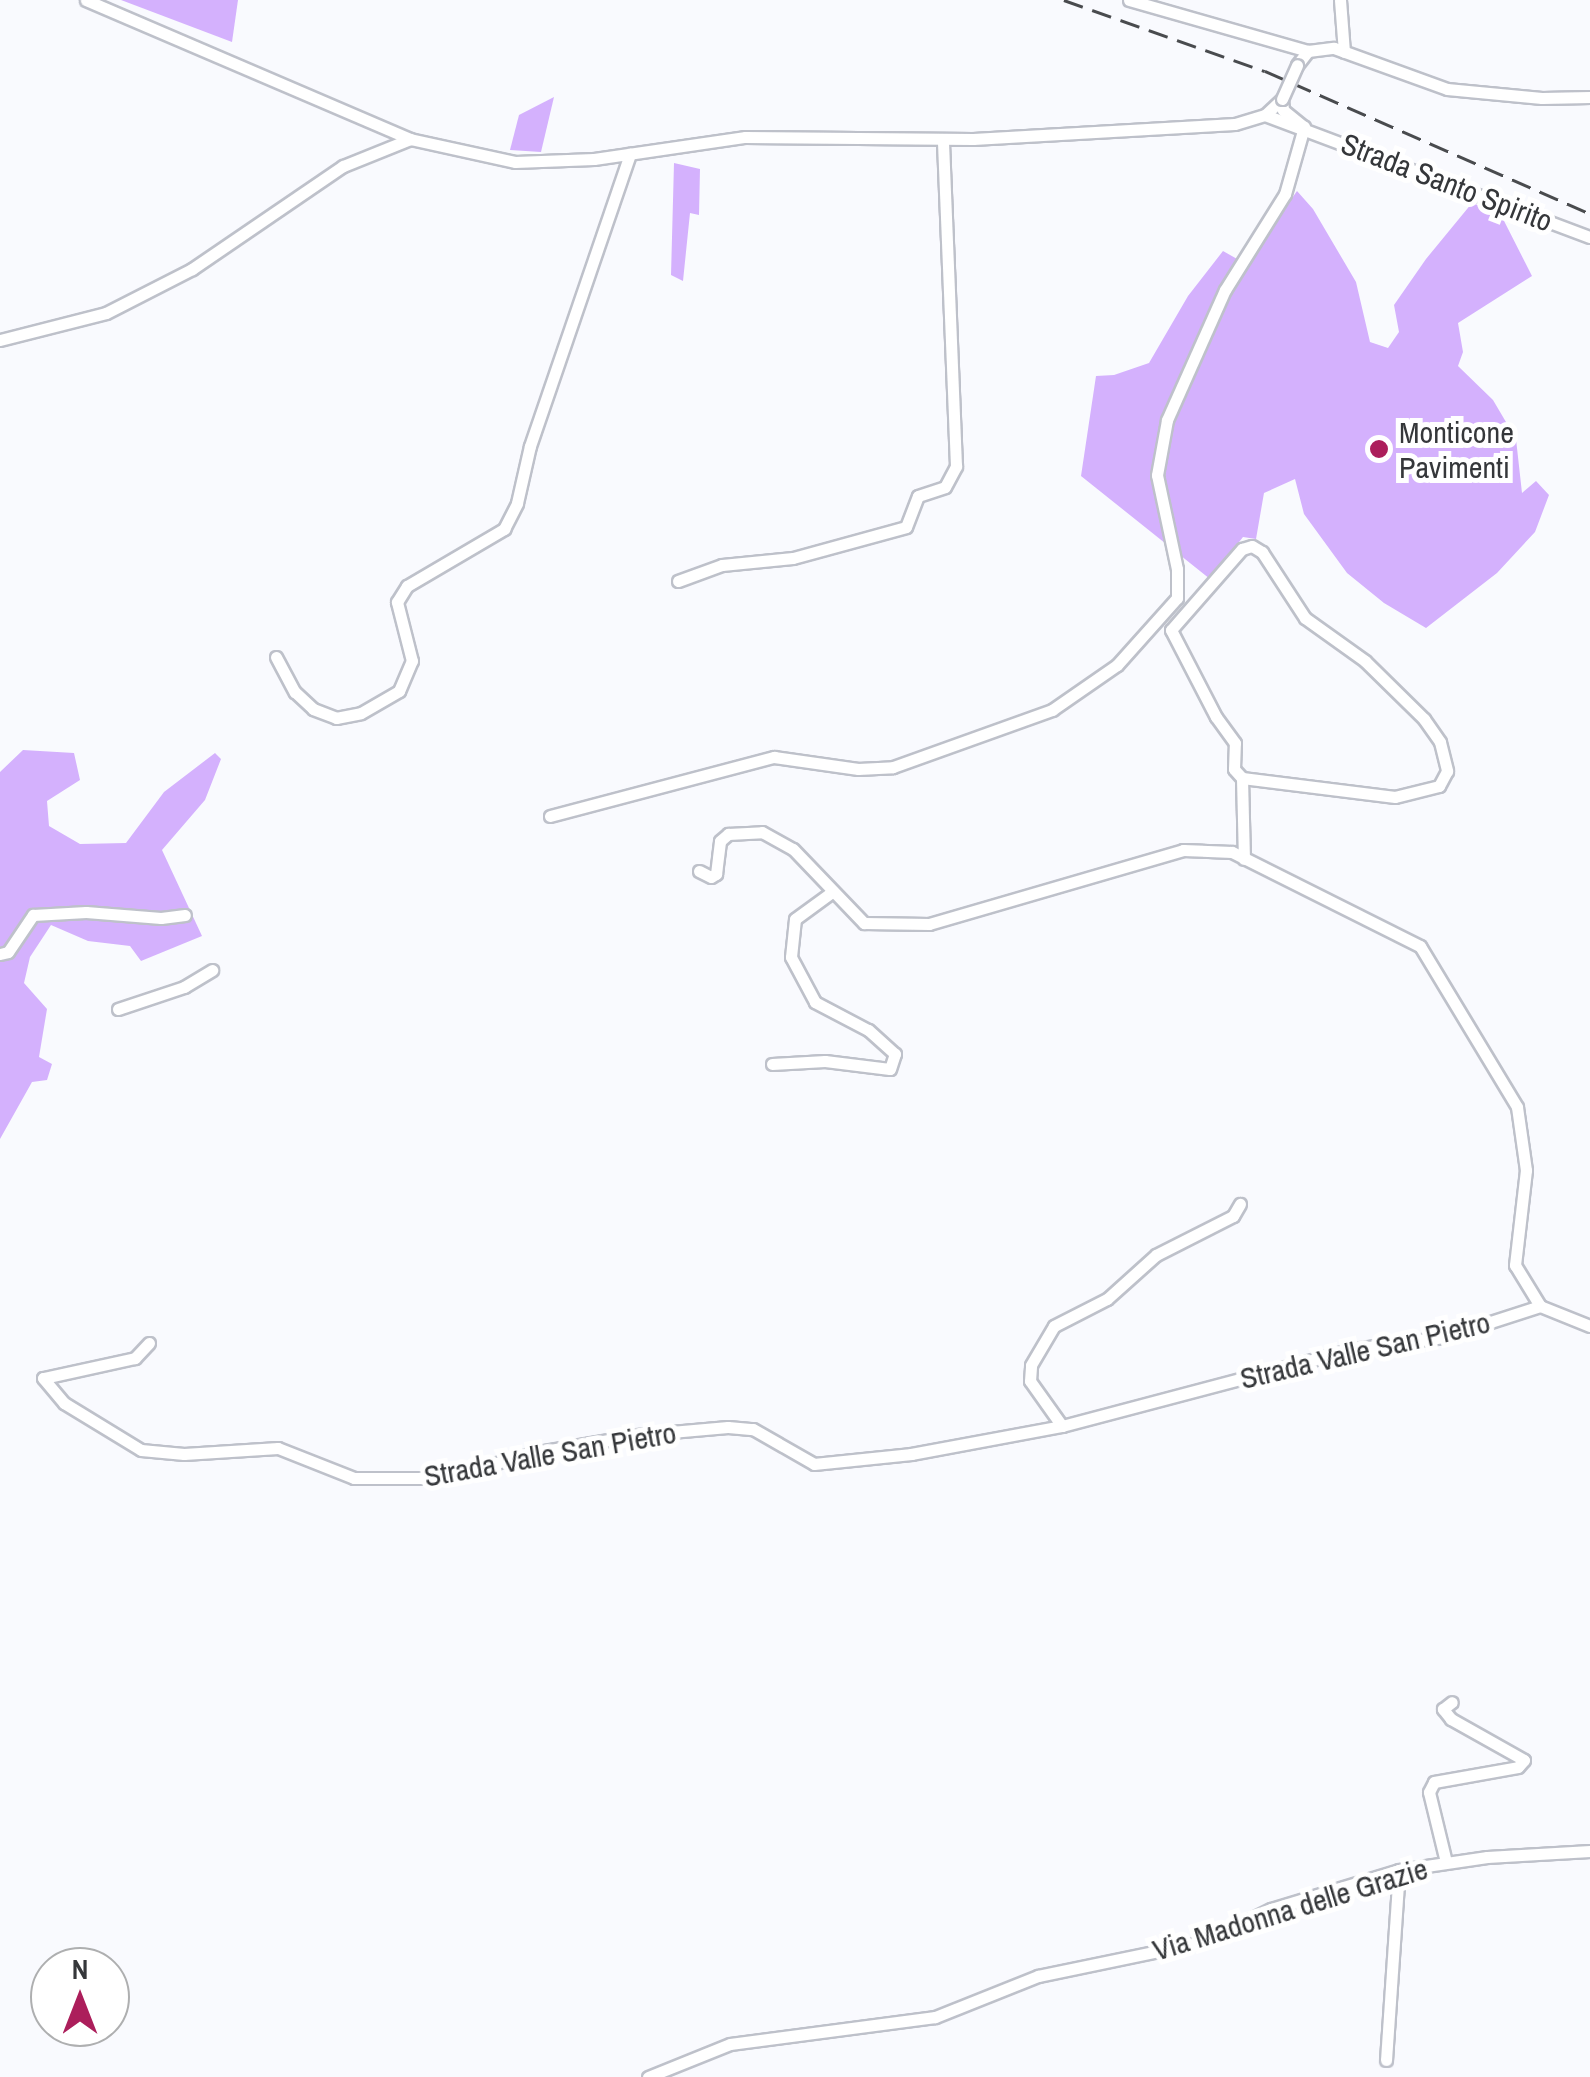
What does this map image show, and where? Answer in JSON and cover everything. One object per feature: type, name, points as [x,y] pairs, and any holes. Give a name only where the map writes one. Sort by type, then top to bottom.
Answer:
[{"type":"street","points":[[86,0],[134,17],[410,139],[515,162],[545,164],[744,137],[943,139],[1235,124],[1262,116],[1282,99],[1308,51]]},
{"type":"street","points":[[1129,0],[1308,51],[1322,48],[1344,52],[1446,89],[1542,98],[1590,97]]},
{"type":"street","points":[[1340,0],[1344,52]]},
{"type":"street","name":"Strada Santo Spirito","points":[[1282,99],[1283,110],[1304,127]]},
{"type":"street","name":"Strada Santo Spirito","points":[[1262,116],[1304,127],[1590,237]]},
{"type":"street","points":[[550,816],[760,760],[787,758],[880,769],[934,755],[1052,710],[1090,686],[1152,630],[1177,598],[1178,582],[1157,474],[1167,420],[1220,300],[1285,194],[1304,127]]},
{"type":"street","points":[[0,340],[106,313],[192,270],[343,166],[410,139]]},
{"type":"street","points":[[678,581],[722,566],[792,558],[906,527],[918,496],[945,488],[956,466],[943,139]]},
{"type":"street","points":[[276,657],[296,692],[313,708],[336,718],[361,713],[399,691],[412,661],[397,602],[407,586],[504,529],[517,504],[530,446],[630,154]]},
{"type":"street","points":[[1242,778],[1395,797],[1439,786],[1446,777],[1447,764],[1424,719],[1365,661],[1305,618],[1256,546],[1242,549],[1176,619],[1172,634],[1216,717],[1235,743],[1234,769],[1242,778],[1244,859]]},
{"type":"street","points":[[1152,630],[1172,634]]},
{"type":"street","points":[[699,871],[711,878],[716,874],[720,841],[728,834],[762,832],[793,848],[864,923],[929,924],[1183,850],[1232,852],[1420,946],[1517,1107],[1526,1170],[1515,1265],[1540,1306],[1590,1326]]},
{"type":"street","points":[[772,1064],[826,1061],[890,1070],[896,1054],[868,1030],[815,1002],[792,956],[795,919],[832,892]]},
{"type":"street","points":[[0,954],[8,952],[33,915],[86,912],[161,918],[184,914]]},
{"type":"street","points":[[118,1008],[184,987],[212,970]]},
{"type":"street","points":[[1062,1426],[1030,1381],[1031,1364],[1054,1326],[1106,1300],[1156,1256],[1234,1216],[1240,1204]]},
{"type":"street","name":"Strada Valle San Pietro","points":[[149,1343],[135,1358],[44,1378],[64,1403],[140,1450],[184,1454],[278,1448],[354,1478],[440,1478],[637,1435],[728,1427],[753,1429],[814,1464],[911,1454],[1062,1426],[1353,1348],[1444,1337],[1540,1306]]},
{"type":"street","points":[[1446,1862],[1429,1792],[1434,1782],[1518,1767],[1524,1760],[1451,1719],[1443,1709],[1452,1702]]},
{"type":"street","name":"Via Madonna delle Grazie","points":[[648,2077],[730,2044],[936,2017],[1038,1976],[1207,1941],[1271,1909],[1398,1870],[1446,1862],[1590,1851]]},
{"type":"street","points":[[1386,2060],[1398,1870]]},
{"type":"shaded area","points":[[121,0],[238,0],[232,42]]},
{"type":"shaded area","points":[[554,97],[541,152],[510,150],[519,115]]},
{"type":"shaded area","points":[[674,163],[700,169],[699,215],[690,213],[683,281],[671,275]]},
{"type":"shaded area","points":[[1297,191],[1313,209],[1356,282],[1370,342],[1388,348],[1399,332],[1394,305],[1472,203],[1500,213],[1532,276],[1458,323],[1463,352],[1458,366],[1493,400],[1516,439],[1522,493],[1536,481],[1549,495],[1535,532],[1497,573],[1426,628],[1384,603],[1347,573],[1304,514],[1295,479],[1264,493],[1256,539],[1243,537],[1210,579],[1081,476],[1096,376],[1114,375],[1149,363],[1188,296],[1223,251],[1246,264]]},
{"type":"shaded area","points":[[23,750],[74,753],[80,780],[47,801],[49,826],[80,844],[126,843],[164,792],[215,753],[221,759],[205,800],[162,850],[202,936],[141,961],[130,946],[88,941],[51,925],[30,957],[24,983],[47,1009],[39,1057],[52,1064],[47,1080],[32,1082],[0,1139],[0,772]]},
{"type":"railway","points":[[1064,0],[1265,71],[1590,214]]},
{"type":"place","name":"Monticone Pavimenti","points":[[1379,449]]}]
